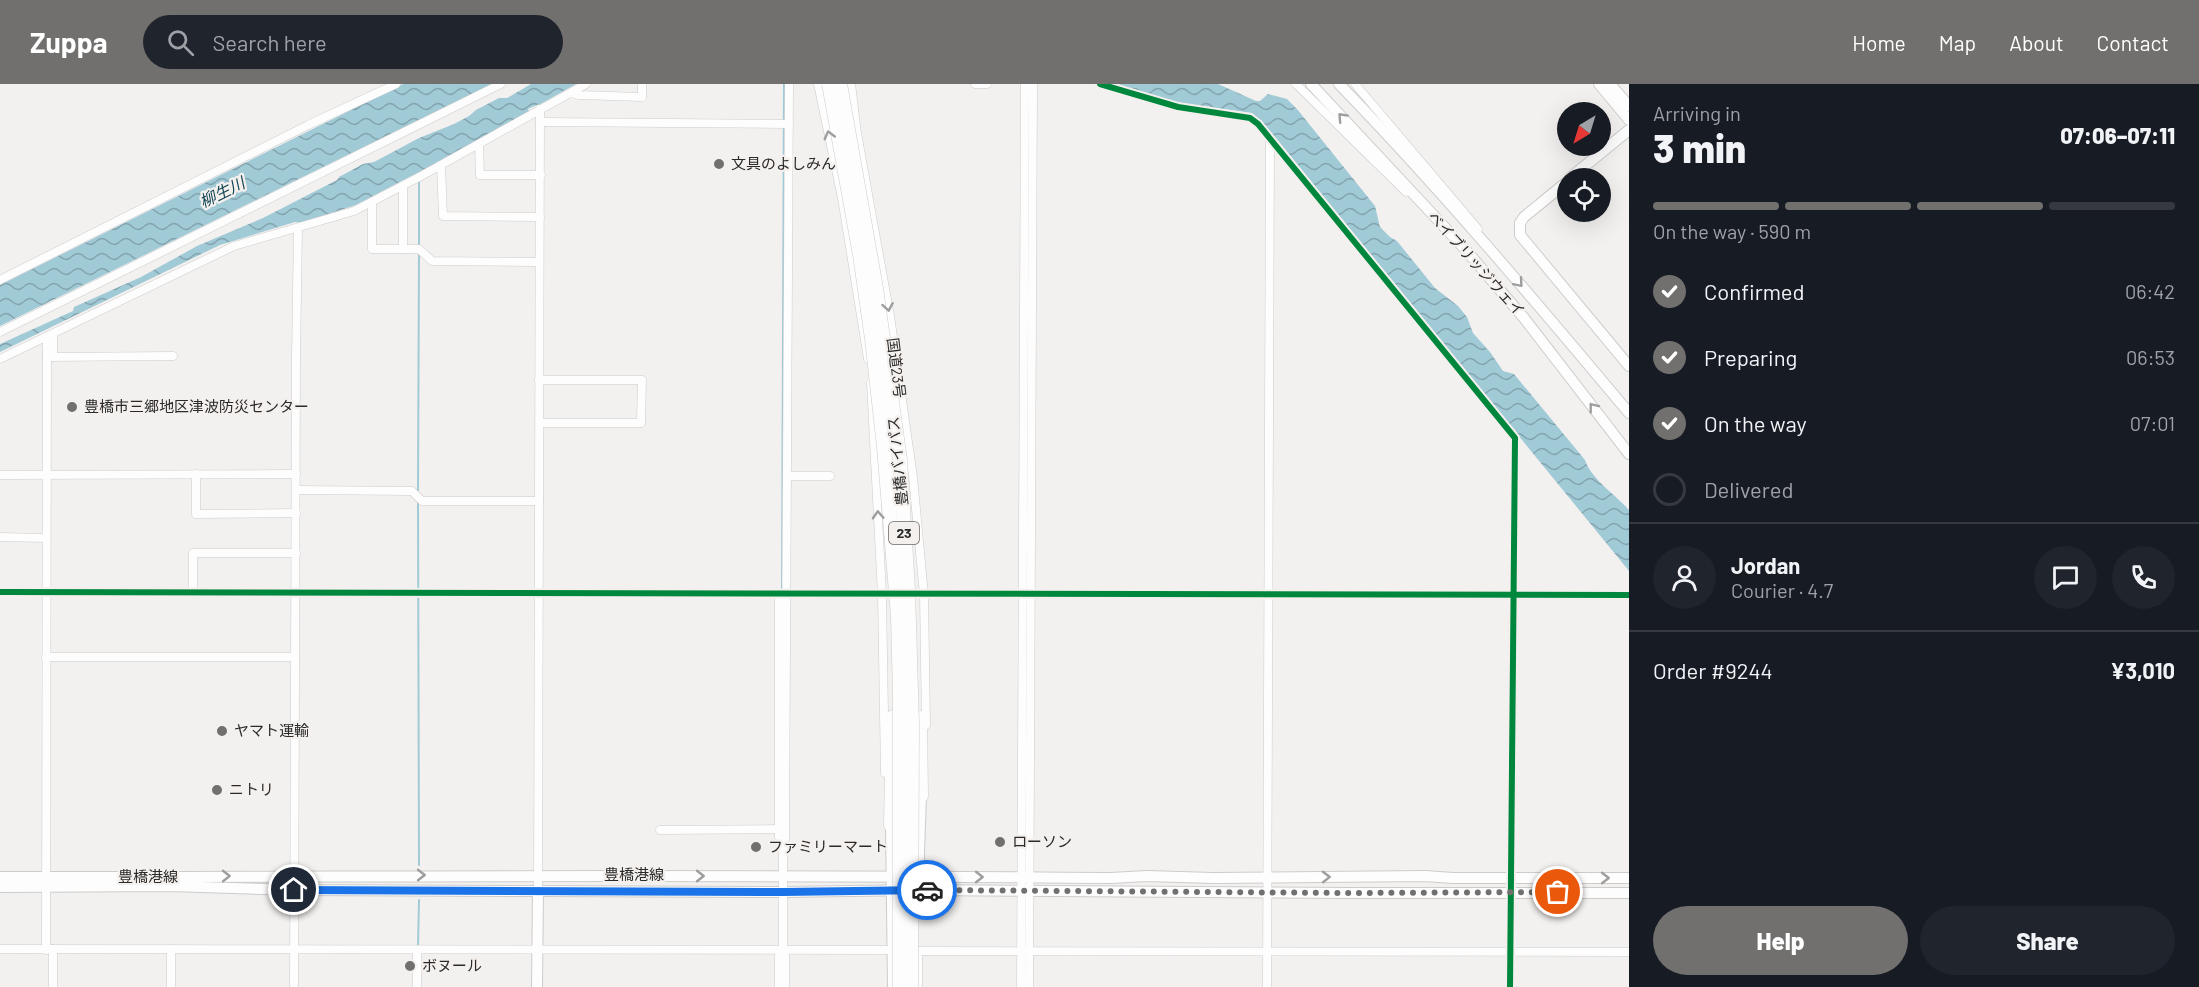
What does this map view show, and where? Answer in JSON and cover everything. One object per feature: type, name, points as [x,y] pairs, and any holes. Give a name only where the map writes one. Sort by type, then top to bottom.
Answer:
[{"type":"highway","name":"豊橋バイパス","points":[[829,84],[862,266],[879,396],[898,616],[900,987]]},
{"type":"highway","name":"豊橋バイパス","points":[[840,84],[873,265],[900,460],[908,590],[912,724],[911,987]]},
{"type":"highway","name":"23","points":[[900,460],[910,514],[915,561],[921,796]]},
{"type":"highway","name":"23","points":[[887,487],[893,717],[891,825]]},
{"type":"main road","name":"ベイブリッジウェイ","points":[[1311,84],[1464,248],[1524,318],[1629,454]]},
{"type":"main road","name":"ベイブリッジウェイ","points":[[1339,84],[1385,131],[1497,258],[1629,413]]},
{"type":"main road","points":[[1599,84],[1629,120]]},
{"type":"main road","points":[[1611,84],[1629,106]]},
{"type":"main road","points":[[1583,168],[1629,130]]},
{"type":"main road","points":[[1557,190],[1524,217],[1520,223],[1520,235],[1629,366]]},
{"type":"main road","points":[[918,890],[921,796]]},
{"type":"main road","points":[[891,825],[893,987]]},
{"type":"main road","name":"豊橋港線","points":[[0,887],[45,882],[295,875],[1629,878]]},
{"type":"main road","name":"豊橋港線","points":[[0,877],[45,882],[294,890],[1629,892]]},
{"type":"main road","points":[[537,987],[538,891]]},
{"type":"street","points":[[0,280],[308,125],[396,84]]},
{"type":"street","points":[[0,332],[501,84]]},
{"type":"street","points":[[0,359],[50,337],[234,246],[354,211],[586,84]]},
{"type":"street","points":[[571,93],[642,97],[642,84]]},
{"type":"street","points":[[785,987],[782,829],[783,594],[788,476],[789,84]]},
{"type":"street","points":[[818,84],[842,198],[868,362],[882,594],[886,724],[885,793],[891,825]]},
{"type":"street","name":"国道23号","points":[[851,84],[867,192],[890,316],[913,477],[924,595],[927,776],[921,796]]},
{"type":"street","points":[[975,84],[987,84]]},
{"type":"street","points":[[1024,84],[1029,138]]},
{"type":"street","points":[[1021,987],[1025,952],[1028,222],[1029,138],[1033,84]]},
{"type":"street","points":[[1100,84],[1178,108],[1250,118],[1270,139],[1515,438],[1510,987]]},
{"type":"street","points":[[1355,84],[1474,223],[1497,258]]},
{"type":"street","points":[[1298,86],[1362,151],[1445,229]]},
{"type":"street","points":[[538,891],[540,110]]},
{"type":"street","points":[[540,122],[789,124]]},
{"type":"street","points":[[1267,987],[1270,139]]},
{"type":"street","points":[[479,144],[480,175],[541,175]]},
{"type":"street","points":[[441,165],[443,216],[540,218]]},
{"type":"street","points":[[403,186],[403,249]]},
{"type":"street","points":[[842,198],[867,192]]},
{"type":"street","points":[[372,202],[372,249],[419,250],[432,261],[539,262]]},
{"type":"street","points":[[294,987],[298,228]]},
{"type":"street","points":[[50,337],[46,475],[45,882],[53,987]]},
{"type":"street","points":[[50,357],[173,356]]},
{"type":"street","points":[[539,380],[642,380],[641,423],[540,423]]},
{"type":"street","points":[[871,393],[899,389]]},
{"type":"street","points":[[196,474],[196,513],[296,513]]},
{"type":"street","points":[[0,475],[296,474]]},
{"type":"street","points":[[788,476],[830,476]]},
{"type":"street","points":[[296,490],[412,491],[422,501],[539,501]]},
{"type":"street","points":[[0,537],[46,538]]},
{"type":"street","points":[[193,591],[193,553],[296,553]]},
{"type":"street","points":[[0,592],[1027,596],[1268,594],[1392,597],[1629,595]]},
{"type":"street","points":[[46,657],[295,657]]},
{"type":"street","points":[[660,830],[782,829]]},
{"type":"street","points":[[918,890],[918,987]]},
{"type":"street","points":[[0,949],[892,950]]},
{"type":"street","points":[[171,949],[171,987]]},
{"type":"street","points":[[417,950],[417,987]]},
{"type":"street","points":[[779,987],[779,955],[783,951]]},
{"type":"street","points":[[918,951],[1629,952]]},
{"type":"street","points":[[1025,952],[1029,987]]},
{"type":"water","name":"柳生川","points":[[403,84],[492,84],[0,326],[0,285]]},
{"type":"water","points":[[531,84],[576,84],[528,109],[529,111],[440,161],[356,205],[220,245],[0,352],[0,344],[73,311],[74,307],[141,277],[197,246],[263,218],[363,164],[374,162],[419,138],[454,124],[499,98],[507,98]]},
{"type":"water","points":[[1118,84],[1218,84],[1256,101],[1260,101],[1268,94],[1287,99],[1375,206],[1380,227],[1397,241],[1435,288],[1458,306],[1467,317],[1473,333],[1503,371],[1514,374],[1585,460],[1593,474],[1629,510],[1629,571],[1264,124],[1252,113],[1179,103],[1153,97]]},
{"type":"waterway","points":[[782,593],[784,84]]},
{"type":"waterway","points":[[419,169],[419,248]]},
{"type":"waterway","points":[[418,494],[419,253]]},
{"type":"waterway","points":[[1027,461],[1028,308]]},
{"type":"waterway","points":[[418,499],[419,865]]},
{"type":"waterway","points":[[1026,848],[1027,569]]},
{"type":"waterway","points":[[418,947],[419,900]]},
{"type":"cycle path","points":[[1100,84],[1178,107],[1250,118],[1258,124],[1515,438],[1510,987]]},
{"type":"cycle path","points":[[0,592],[1629,595]]},
{"type":"way so far","points":[[927,890],[1558,892]]},
{"type":"place","name":"文具のよしみん","points":[[719,164]]},
{"type":"place","name":"豊橋市三郷地区津波防災センター","points":[[72,407]]},
{"type":"place","name":"ヤマト運輸","points":[[222,731]]},
{"type":"place","name":"ニトリ","points":[[217,790]]},
{"type":"place","name":"ローソン","points":[[1000,842]]},
{"type":"place","name":"ファミリーマート","points":[[756,847]]},
{"type":"place","name":"ボヌール","points":[[410,966]]},
{"type":"route","points":[[294,890],[783,892],[927,890]]}]
